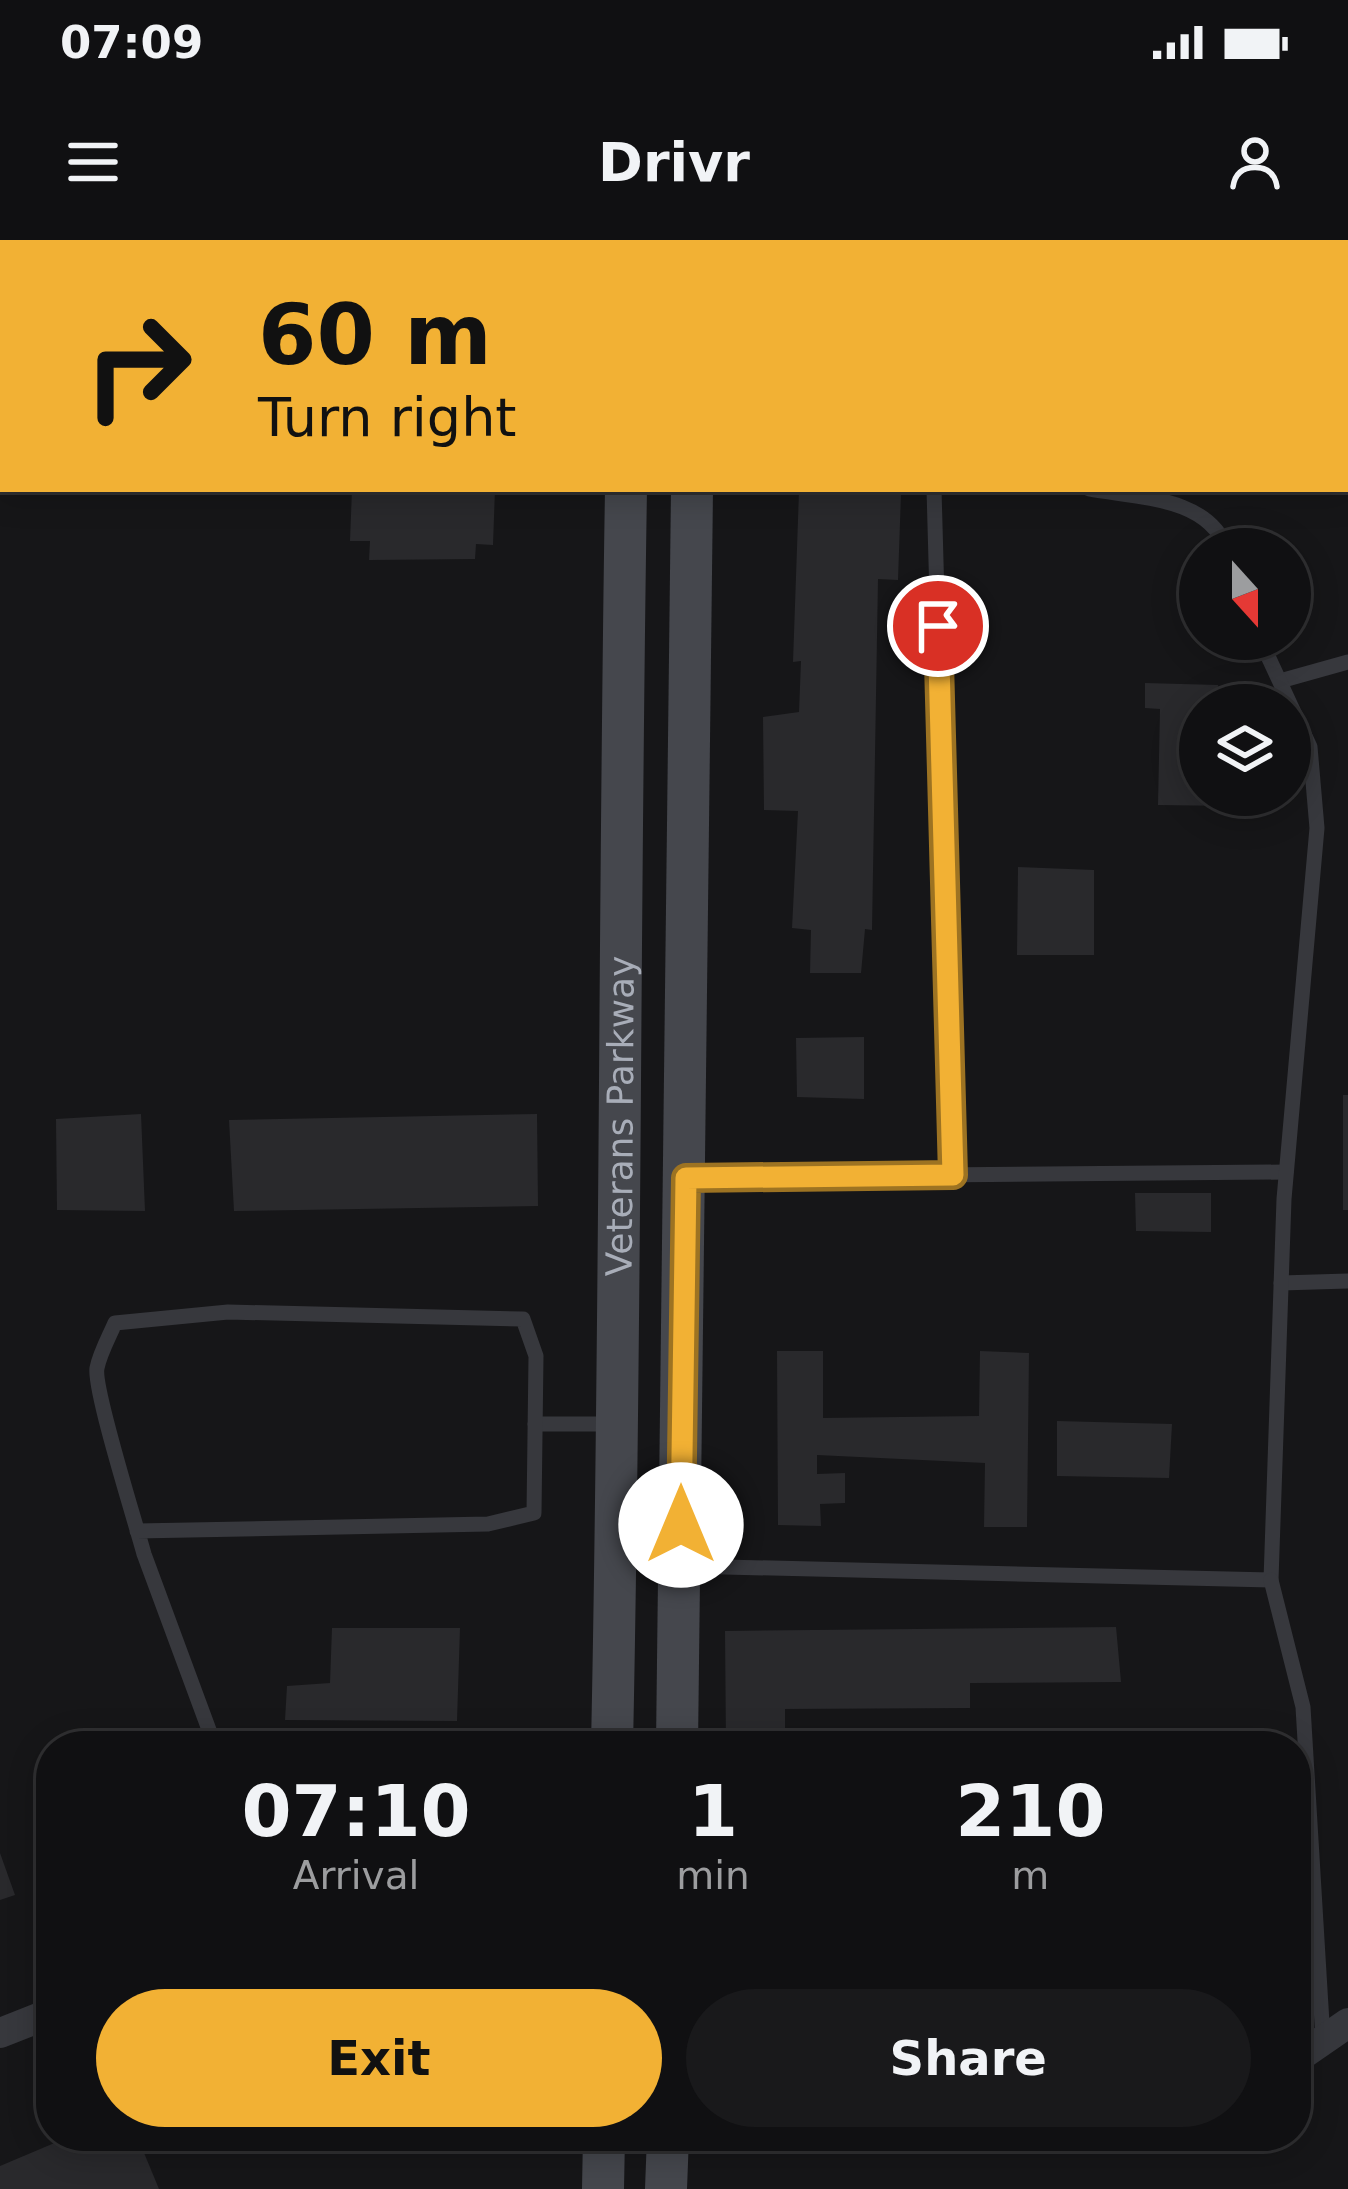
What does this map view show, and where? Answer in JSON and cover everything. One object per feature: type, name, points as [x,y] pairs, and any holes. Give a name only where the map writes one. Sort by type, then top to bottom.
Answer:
[{"type":"main road","name":"Veterans Parkway","points":[[612,1731],[626,492]]},
{"type":"main road","name":"Veterans Parkway","points":[[677,1731],[692,492]]},
{"type":"main road","points":[[603,2189],[604,2151]]},
{"type":"main road","points":[[666,2189],[667,2151]]},
{"type":"street","points":[[0,2033],[36,2018]]},
{"type":"lane","points":[[934,492],[953,1175]]},
{"type":"lane","points":[[1106,492],[1174,504],[1210,519],[1215,528]]},
{"type":"lane","points":[[1270,660],[1310,747],[1317,828],[1286,1172],[1271,1580],[1305,1731]]},
{"type":"lane","points":[[1280,681],[1348,662]]},
{"type":"lane","points":[[686,1178],[1286,1172]]},
{"type":"lane","points":[[1281,1283],[1348,1281]]},
{"type":"lane","points":[[137,1531],[488,1524],[534,1513],[536,1356],[523,1318],[228,1312],[115,1323],[96,1372],[137,1531],[210,1731]]},
{"type":"lane","points":[[535,1424],[619,1424]]},
{"type":"lane","points":[[681,1566],[1271,1580]]},
{"type":"lane","points":[[1311,1788],[1335,2033]]},
{"type":"building","points":[[352,492],[495,492],[493,545],[476,544],[475,559],[369,560],[370,541],[350,541]]},
{"type":"building","points":[[799,492],[901,494],[898,580],[878,579],[872,930],[865,929],[861,973],[810,973],[811,930],[792,928],[798,811],[764,810],[763,717],[799,712],[801,661],[793,662]]},
{"type":"building","points":[[1145,683],[1182,684],[1179,805],[1158,805],[1160,709],[1145,708]]},
{"type":"building","points":[[1018,867],[1094,870],[1094,955],[1017,955]]},
{"type":"building","points":[[864,1037],[864,1099],[797,1097],[796,1038]]},
{"type":"building","points":[[1343,1095],[1348,1095],[1348,1210],[1343,1210]]},
{"type":"building","points":[[141,1114],[145,1211],[57,1210],[56,1119]]},
{"type":"building","points":[[537,1114],[538,1206],[234,1211],[229,1120]]},
{"type":"building","points":[[1135,1193],[1211,1193],[1211,1232],[1136,1231]]},
{"type":"building","points":[[777,1351],[823,1351],[823,1418],[979,1416],[980,1351],[1029,1353],[1027,1527],[984,1527],[985,1463],[817,1455],[817,1474],[845,1473],[845,1503],[820,1504],[821,1526],[778,1525]]},
{"type":"building","points":[[1057,1421],[1172,1424],[1169,1478],[1057,1476]]},
{"type":"building","points":[[1116,1627],[1121,1682],[970,1683],[970,1708],[785,1709],[785,1731],[726,1731],[725,1631]]},
{"type":"building","points":[[332,1628],[460,1628],[457,1721],[285,1720],[287,1686],[330,1683]]},
{"type":"building","points":[[0,1853],[15,1895],[0,1900]]},
{"type":"building","points":[[36,2151],[143,2151],[159,2189],[0,2189],[0,2166]]},
{"type":"route","points":[[681,1525],[686,1178],[953,1175],[938,626]]}]
